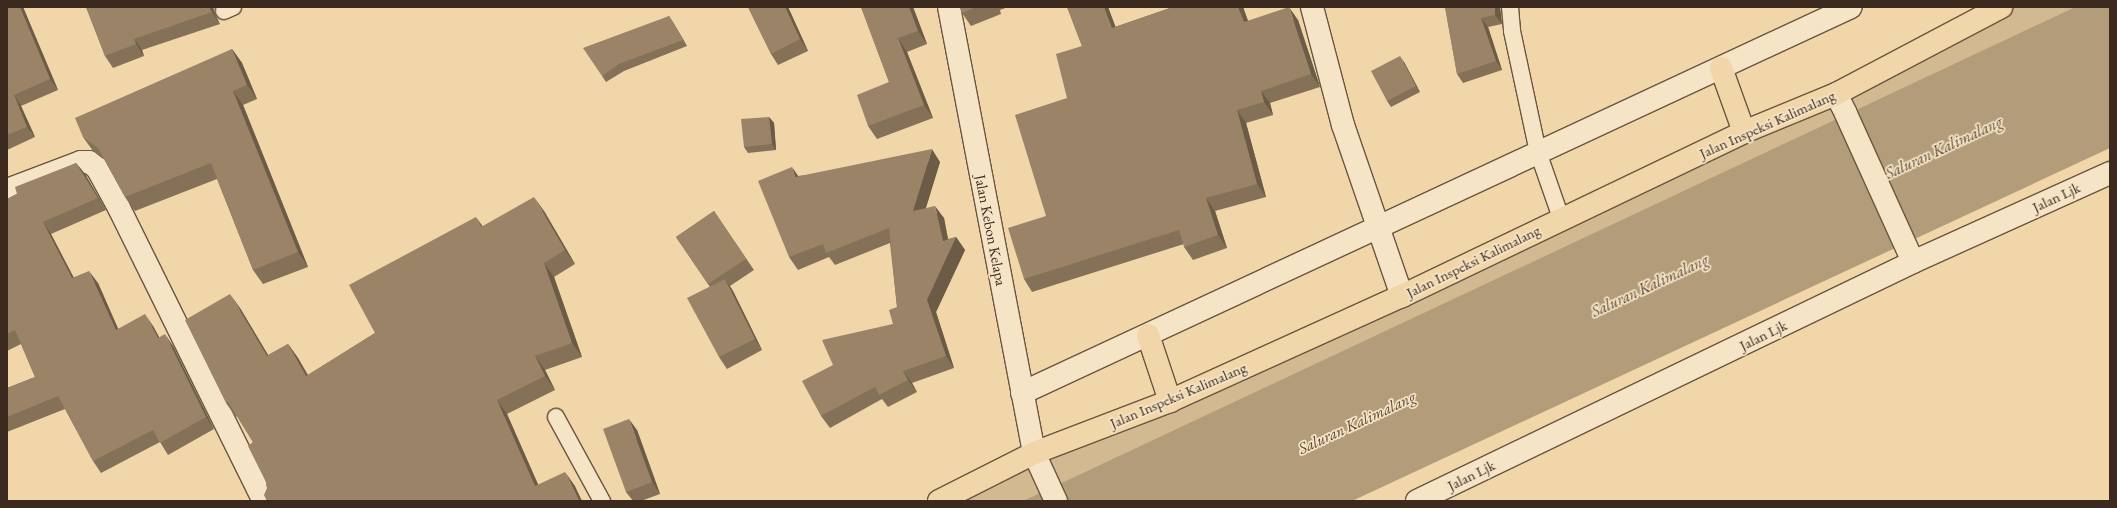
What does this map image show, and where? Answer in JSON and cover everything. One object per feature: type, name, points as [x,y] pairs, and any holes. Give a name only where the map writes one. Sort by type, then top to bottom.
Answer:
[{"type":"main road","name":"Jalan Inspeksi Kalimalang","points":[[939,501],[1034,453],[1170,401],[1402,296],[1561,218],[1744,132],[1840,101],[1971,13],[2001,7]]},
{"type":"main road","points":[[1720,68],[1744,132]]},
{"type":"main road","points":[[1148,335],[1170,401]]},
{"type":"street","name":"Jalan Kebon Kelapa","points":[[949,7],[1034,453],[1052,492]]},
{"type":"street","points":[[1312,7],[1343,125],[1402,296]]},
{"type":"street","points":[[1022,393],[1720,68],[1827,12],[1851,7]]},
{"type":"street","points":[[1840,101],[1910,255]]},
{"type":"street","points":[[7,190],[81,162],[89,162],[97,168],[119,208],[264,501]]},
{"type":"street","name":"Jalan Ljk","points":[[1417,501],[1910,255],[2110,172]]},
{"type":"lane","points":[[1510,7],[1512,31],[1538,152],[1561,218]]},
{"type":"lane","points":[[556,417],[602,501]]},
{"type":"shaded area","points":[[2001,7],[2075,7],[1023,501],[939,501],[1170,401]]},
{"type":"water","name":"Saluran Kalimalang","points":[[2075,7],[2110,7],[2110,148],[1352,501],[1023,501]]},
{"type":"building","points":[[7,7],[20,7],[50,79],[14,95],[27,127],[7,135]]},
{"type":"building","points":[[86,7],[209,7],[212,12],[134,39],[136,44],[105,56]]},
{"type":"building","points":[[748,7],[785,7],[800,39],[771,54]]},
{"type":"building","points":[[861,7],[909,7],[918,31],[898,38],[924,105],[868,126],[857,95],[889,82]]},
{"type":"building","points":[[960,7],[977,7],[962,13]]},
{"type":"building","points":[[1067,7],[1104,7],[1112,28],[1170,7],[1238,7],[1244,22],[1289,7],[1311,74],[1261,91],[1264,102],[1237,110],[1257,184],[1206,198],[1218,235],[1184,247],[1179,230],[1024,279],[1008,228],[1046,216],[1015,115],[1067,98],[1056,54],[1082,46]]},
{"type":"building","points":[[1445,7],[1495,7],[1495,15],[1481,18],[1496,61],[1457,74]]},
{"type":"building","points":[[669,16],[683,40],[619,64],[602,76],[583,48]]},
{"type":"building","points":[[232,49],[247,85],[233,91],[298,252],[253,270],[211,163],[125,197],[98,148],[83,137],[75,118]]},
{"type":"building","points":[[1400,56],[1416,86],[1387,101],[1371,71]]},
{"type":"building","points":[[769,117],[772,144],[744,147],[741,119]]},
{"type":"building","points":[[932,149],[913,211],[935,206],[943,241],[956,237],[927,300],[946,356],[903,371],[908,380],[879,395],[875,387],[821,416],[802,381],[833,365],[822,340],[893,324],[889,310],[897,307],[889,228],[826,253],[823,244],[789,257],[758,181],[792,167],[795,177]]},
{"type":"building","points":[[76,163],[98,198],[43,222],[72,278],[89,271],[116,330],[145,314],[158,338],[165,334],[206,417],[160,443],[153,430],[93,461],[58,396],[7,417],[7,388],[35,377],[15,330],[7,334],[7,199],[17,194],[15,187]]},
{"type":"building","points":[[534,197],[565,250],[544,263],[572,343],[535,356],[545,376],[497,400],[535,486],[565,472],[579,501],[267,501],[264,495],[267,488],[266,482],[248,446],[253,442],[228,402],[226,403],[185,320],[230,294],[267,356],[288,344],[306,376],[375,333],[349,285],[476,217],[481,227]]},
{"type":"building","points":[[714,211],[746,259],[708,284],[676,237]]},
{"type":"building","points":[[725,279],[755,339],[719,357],[687,298]]},
{"type":"building","points":[[629,419],[652,482],[626,492],[603,429]]}]
